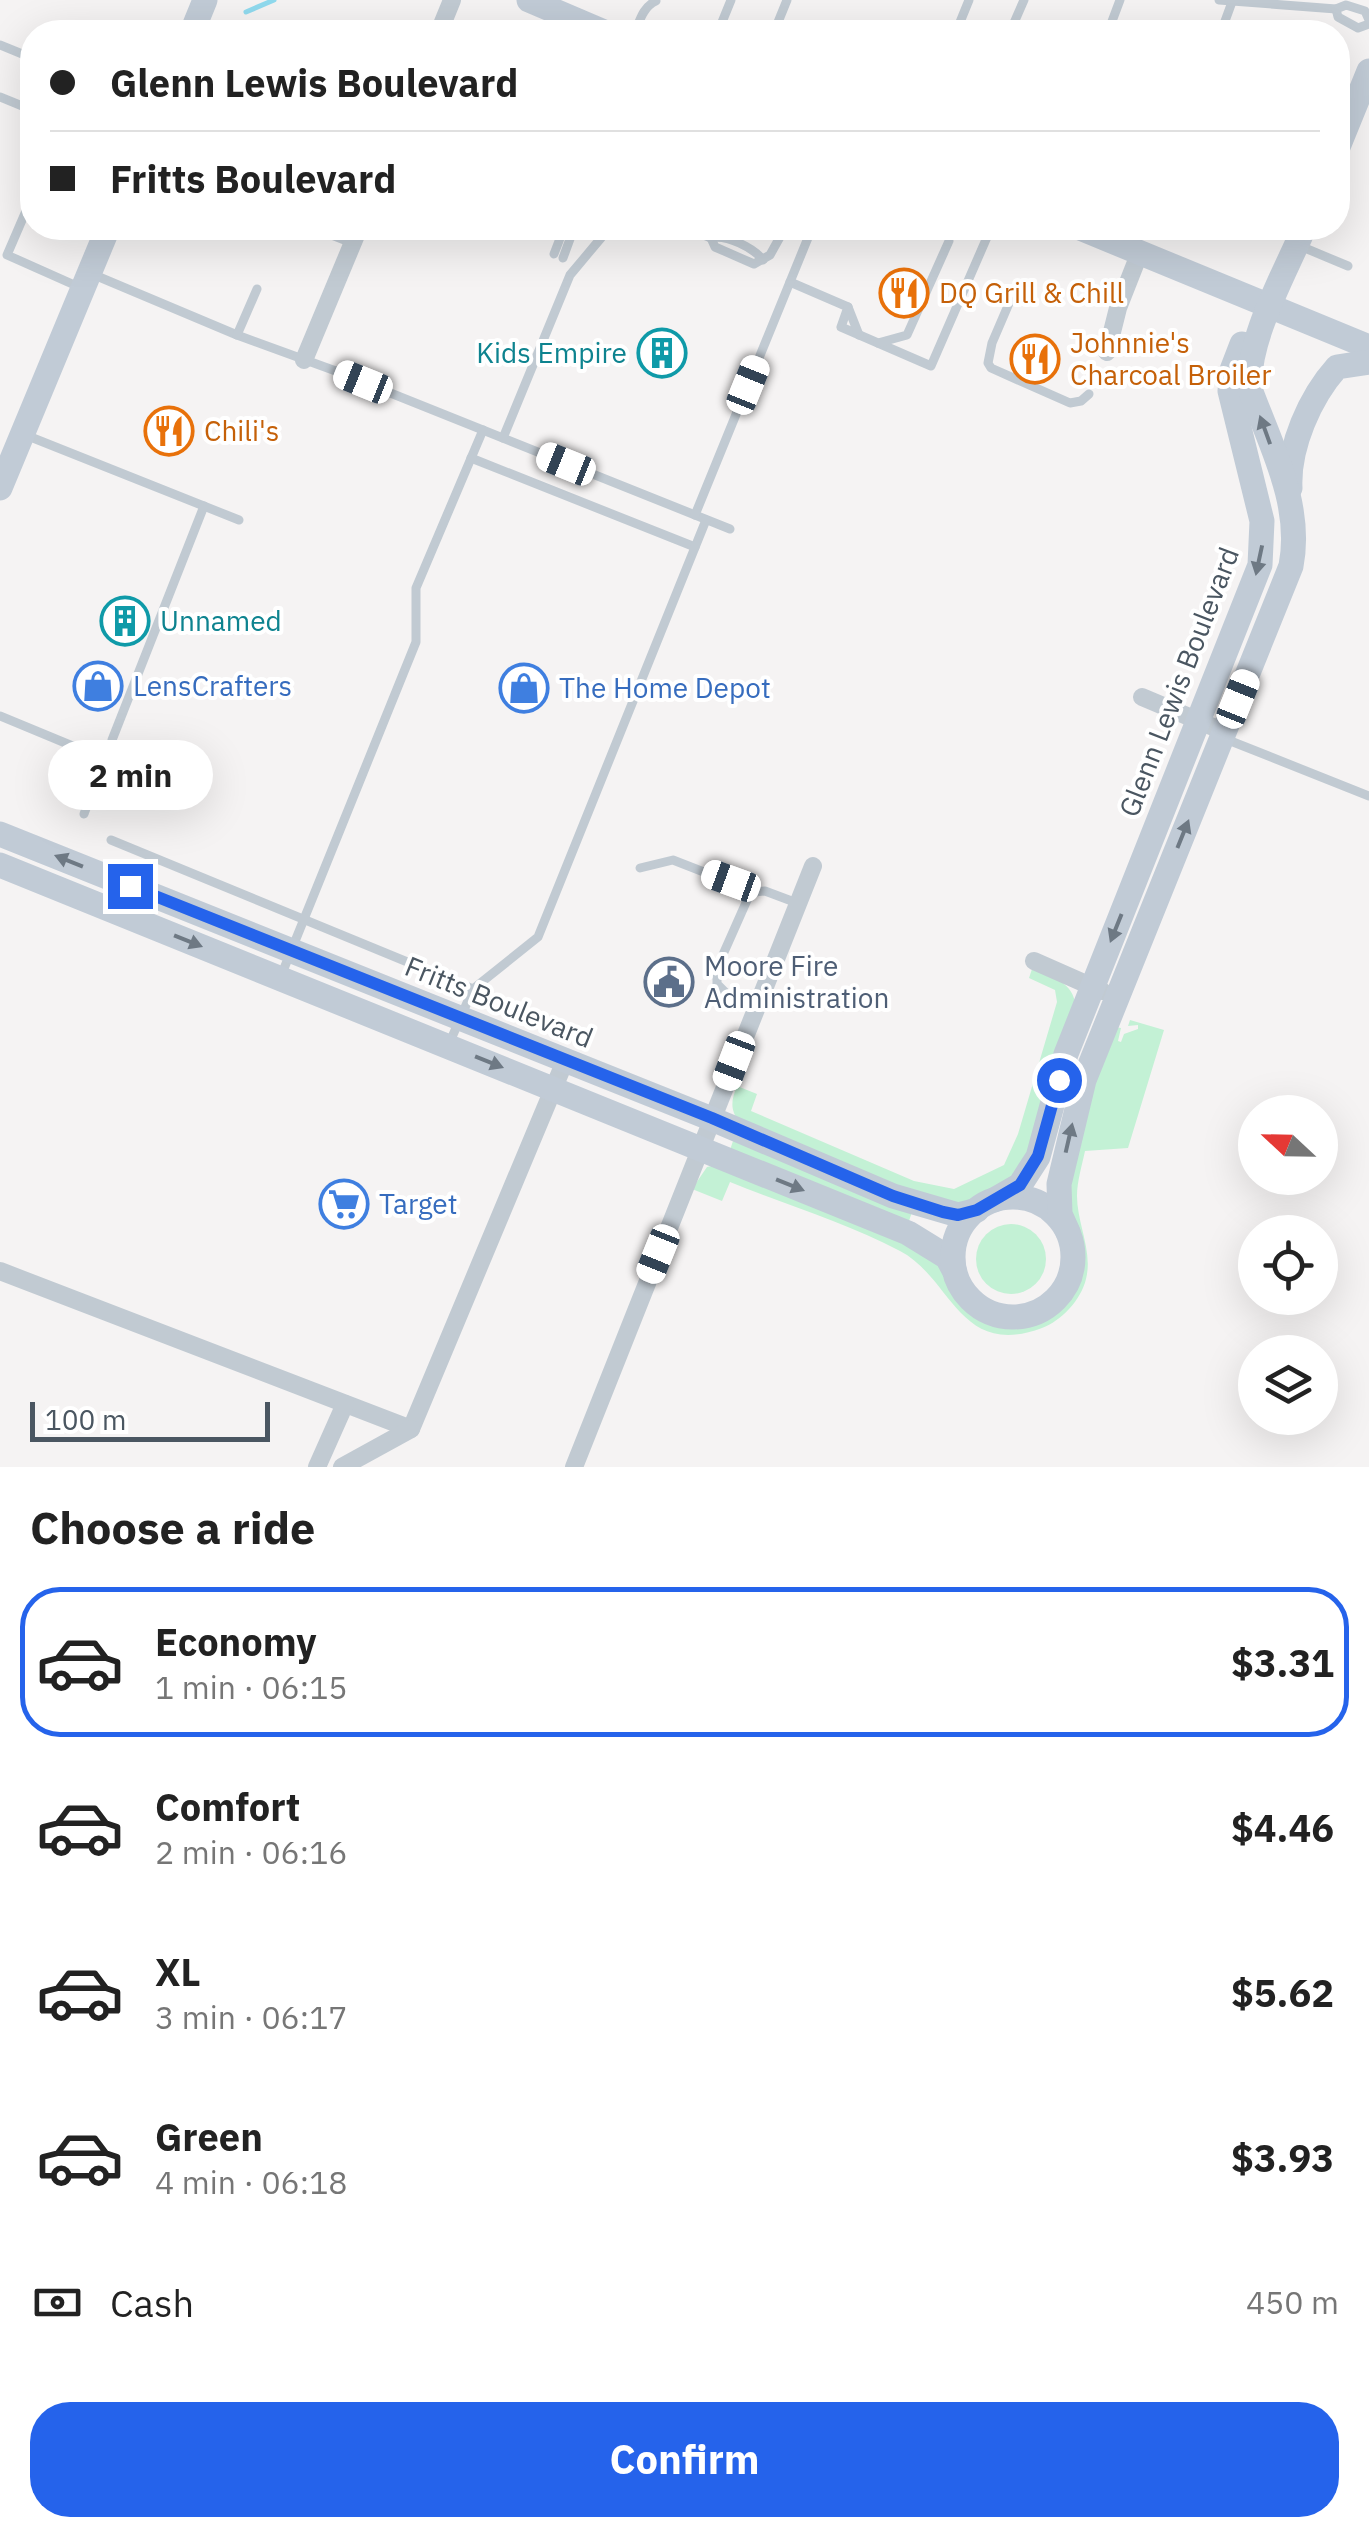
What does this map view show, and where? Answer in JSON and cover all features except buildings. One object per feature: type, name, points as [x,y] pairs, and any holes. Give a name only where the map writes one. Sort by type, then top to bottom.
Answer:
[{"type":"street","points":[[541,3],[578,20]]},
{"type":"street","points":[[1350,118],[1369,71]]},
{"type":"street","points":[[0,488],[103,240]]},
{"type":"street","points":[[304,360],[353,240]]},
{"type":"street","points":[[1110,240],[1369,347]]},
{"type":"street","points":[[1272,306],[1299,240]]},
{"type":"street","points":[[1107,352],[1118,308],[1140,252]]},
{"type":"street","name":"Glenn Lewis Boulevard","points":[[1272,306],[1252,351],[1250,389],[1290,498]]},
{"type":"street","name":"Glenn Lewis Boulevard","points":[[1068,1232],[1058,1202],[1063,1164],[1104,992],[1196,724],[1260,565],[1262,521],[1230,391],[1232,370],[1248,328],[1272,306]]},
{"type":"street","name":"Glenn Lewis Boulevard","points":[[986,1205],[1020,1185],[1038,1156],[1066,1054],[1104,992],[1223,735],[1291,566],[1295,524],[1289,470],[1319,387],[1336,366],[1369,362]]},
{"type":"street","points":[[1142,697],[1223,735]]},
{"type":"street","name":"Fritts Boulevard","points":[[0,834],[712,1118],[893,1196],[958,1215],[986,1205]]},
{"type":"street","points":[[0,865],[908,1233],[947,1257],[962,1288],[974,1304],[1002,1316],[1032,1314],[1056,1298],[1072,1272],[1073,1252],[1068,1232],[1056,1216],[1040,1203],[1010,1197],[986,1205],[960,1230],[954,1270]]},
{"type":"street","points":[[574,1467],[813,866]]},
{"type":"street","points":[[1034,961],[1104,992]]},
{"type":"street","points":[[342,1467],[411,1430],[565,1061]]},
{"type":"street","points":[[0,1271],[411,1430]]},
{"type":"street","points":[[317,1467],[345,1404]]},
{"type":"lane","points":[[640,20],[643,0]]},
{"type":"lane","points":[[640,20],[649,4],[657,0]]},
{"type":"lane","points":[[1219,0],[1336,8],[1346,4],[1365,11],[1369,22]]},
{"type":"lane","points":[[1336,8],[1338,17],[1343,20]]},
{"type":"lane","points":[[20,225],[7,255],[304,360],[730,529]]},
{"type":"lane","points":[[561,240],[558,256],[567,240]]},
{"type":"lane","points":[[502,438],[570,275],[599,240]]},
{"type":"lane","points":[[712,240],[715,247],[754,264],[764,260],[776,240]]},
{"type":"lane","points":[[695,515],[807,240]]},
{"type":"lane","points":[[790,282],[848,307],[840,327],[931,366],[985,240]]},
{"type":"lane","points":[[1307,240],[1348,266]]},
{"type":"lane","points":[[878,344],[907,335],[949,241]]},
{"type":"lane","points":[[237,336],[257,289]]},
{"type":"lane","points":[[1010,301],[992,344],[988,363],[991,368],[1070,402],[1081,401],[1089,394]]},
{"type":"lane","points":[[280,979],[416,642],[416,588],[483,430]]},
{"type":"lane","points":[[22,434],[239,520]]},
{"type":"lane","points":[[471,458],[695,547]]},
{"type":"lane","points":[[112,740],[204,506]]},
{"type":"lane","points":[[448,1046],[473,989],[538,937],[706,520]]},
{"type":"lane","points":[[0,716],[104,759],[84,814]]},
{"type":"lane","points":[[1223,735],[1369,796]]},
{"type":"lane","points":[[111,840],[473,989]]},
{"type":"lane","points":[[640,868],[674,860],[755,892],[797,903]]},
{"type":"lane","points":[[755,892],[748,898],[718,968],[717,984],[726,993],[756,1004]]},
{"type":"green space","points":[[1032,969],[1064,984],[1075,1002],[1027,1158],[1011,1181],[993,1193],[940,1205],[739,1122],[736,1117],[732,1105],[737,1086],[757,1094],[751,1111],[914,1181],[954,1189],[1004,1165],[1018,1134],[1057,1002],[1055,990],[1029,978]]},
{"type":"green space","points":[[1130,1020],[1164,1030],[1128,1148],[1085,1151],[1077,1196],[1088,1258],[1086,1279],[1069,1309],[1042,1328],[1014,1335],[992,1333],[959,1311],[918,1263],[880,1241],[730,1182],[722,1201],[692,1189],[707,1167],[716,1165],[910,1242],[942,1267],[964,1306],[981,1317],[1001,1325],[1021,1326],[1039,1320],[1056,1308],[1071,1288],[1077,1250],[1064,1210],[1088,1095],[1114,1027],[1121,1028],[1121,1042],[1124,1034],[1138,1029],[1138,1025],[1128,1026]]},
{"type":"green space","points":[[733,1141],[912,1212],[908,1224],[730,1150]]},
{"type":"green space","points":[[1011,1224],[1036,1234],[1046,1259],[1036,1284],[1011,1294],[986,1284],[976,1259],[986,1234]]},
{"type":"waterway","points":[[246,12],[274,0]]},
{"type":"place","name":"DQ Grill & Chill","points":[[904,293]]},
{"type":"place","name":"Kids Empire","points":[[662,353]]},
{"type":"place","name":"Johnnie's Charcoal Broiler","points":[[1035,359]]},
{"type":"place","name":"Chili's","points":[[169,431]]},
{"type":"place","name":"Unnamed","points":[[125,621]]},
{"type":"place","name":"LensCrafters","points":[[98,686]]},
{"type":"place","name":"The Home Depot","points":[[524,688]]},
{"type":"place","name":"Moore Fire Administration","points":[[669,982]]},
{"type":"place","name":"Target","points":[[344,1204]]},
{"type":"route","points":[[130,886],[712,1118],[893,1196],[943,1212],[958,1215],[977,1210],[1020,1185],[1038,1156],[1059,1080]]}]
